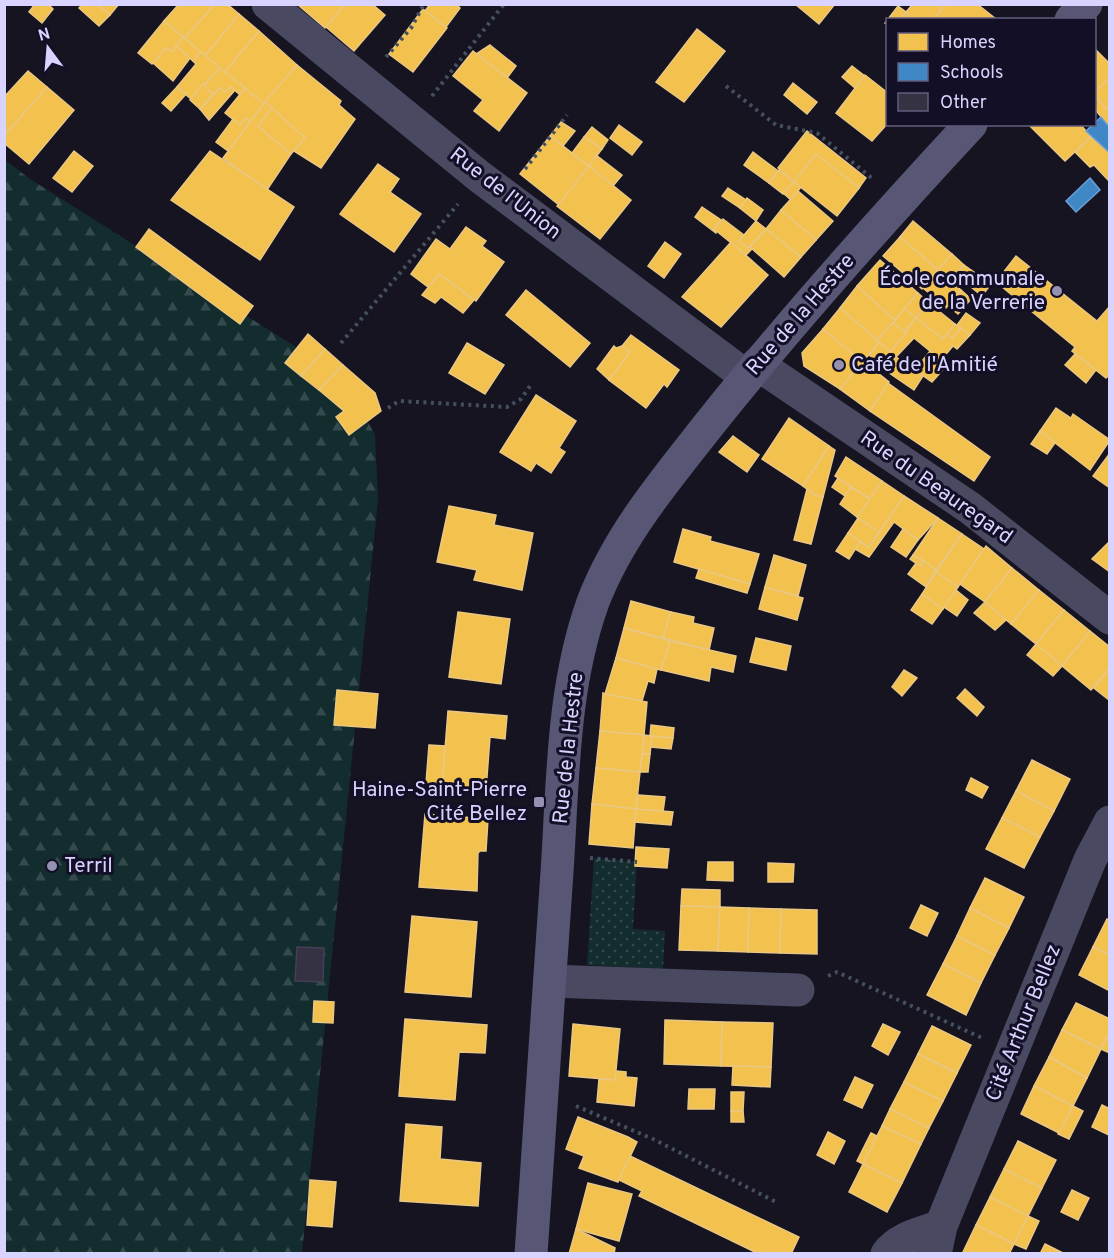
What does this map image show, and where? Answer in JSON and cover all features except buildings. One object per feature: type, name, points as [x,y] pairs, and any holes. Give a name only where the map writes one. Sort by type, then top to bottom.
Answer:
[{"type":"street","name":"Rue de l'Union","points":[[268,4],[492,186],[752,371]]},
{"type":"street","name":"Rue de la Hestre","points":[[531,1254],[569,696],[593,603],[619,549],[646,507],[752,371],[899,202],[969,126]]},
{"type":"street","name":"Rue du Beauregard","points":[[752,371],[970,508],[1110,618]]},
{"type":"street","name":"Cité Arthur Bellez","points":[[887,1254],[891,1247],[901,1241],[938,1240],[1090,860],[1110,822]]},
{"type":"street","points":[[550,981],[798,990]]},
{"type":"path","points":[[365,83],[411,28],[424,4]]},
{"type":"path","points":[[412,122],[504,4]]},
{"type":"path","points":[[726,86],[776,125],[817,133],[899,202]]},
{"type":"path","points":[[340,343],[492,186],[567,115]]},
{"type":"path","points":[[388,408],[399,401],[507,406],[521,399],[530,386]]},
{"type":"path","points":[[558,855],[637,862]]},
{"type":"path","points":[[798,990],[837,972],[1012,1052]]},
{"type":"path","points":[[542,1102],[579,1107],[589,1111],[653,1139],[778,1203]]},
{"type":"green space","points":[[4,159],[30,179],[299,349],[349,386],[375,435],[378,500],[302,1253],[5,1253]]},
{"type":"green space","points":[[594,858],[637,862],[633,929],[665,931],[663,969],[587,965]]},
{"type":"place","name":"École communale de la Verrerie","points":[[1057,291]]},
{"type":"place","name":"Café de l'Amitié","points":[[839,365]]},
{"type":"place","name":"Haine-Saint-Pierre Cité Bellez","points":[[539,802]]},
{"type":"place","name":"Terril","points":[[52,866]]}]
